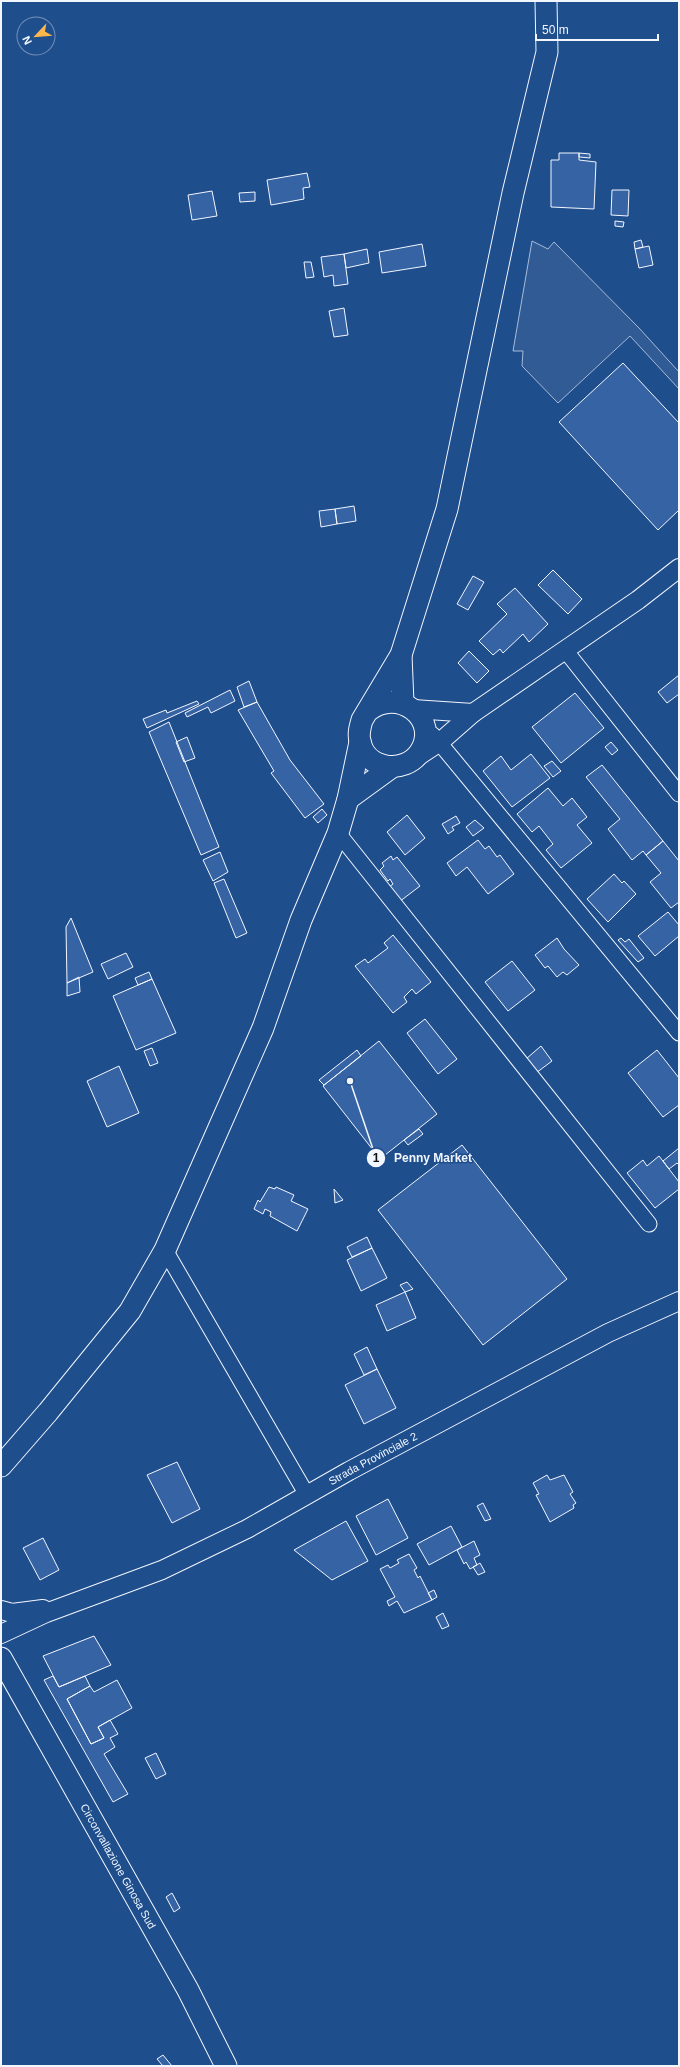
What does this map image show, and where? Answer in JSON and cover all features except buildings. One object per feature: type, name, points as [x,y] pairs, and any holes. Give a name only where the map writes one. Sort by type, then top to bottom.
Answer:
[{"type":"main road","points":[[401,655],[413,712],[424,730],[424,741],[420,751],[413,760],[403,765],[392,767],[381,766],[364,752],[360,742],[359,731],[362,720],[401,655],[447,509],[514,193],[547,52],[546,1]]},
{"type":"main road","points":[[368,711],[384,702],[413,712]]},
{"type":"main road","points":[[1,1466],[48,1412],[130,1311],[165,1250],[263,1028],[301,920],[338,833],[348,799],[360,742]]},
{"type":"main road","points":[[348,799],[392,767]]},
{"type":"main road","name":"Circonvallazione Ginosa Sud","points":[[3,1663],[188,1990],[226,2066]]},
{"type":"street","points":[[413,760],[440,742],[473,713],[638,600],[679,568]]},
{"type":"street","points":[[565,650],[679,794]]},
{"type":"street","points":[[413,712],[473,713]]},
{"type":"street","points":[[413,712],[440,742],[679,1033]]},
{"type":"street","points":[[338,833],[648,1224]]},
{"type":"street","points":[[165,1250],[306,1495]]},
{"type":"street","name":"Strada Provinciale 2","points":[[64,1607],[162,1570],[247,1529],[306,1495],[608,1332],[679,1301]]},
{"type":"street","points":[[1,1610],[12,1612],[64,1607]]},
{"type":"street","points":[[1,1634],[64,1607]]},
{"type":"shaded area","points":[[532,241],[548,249],[554,242],[639,328],[679,372],[679,389],[630,336],[558,403],[522,366],[523,351],[513,351]]},
{"type":"place","name":"Penny Market","points":[[350,1081]]}]
